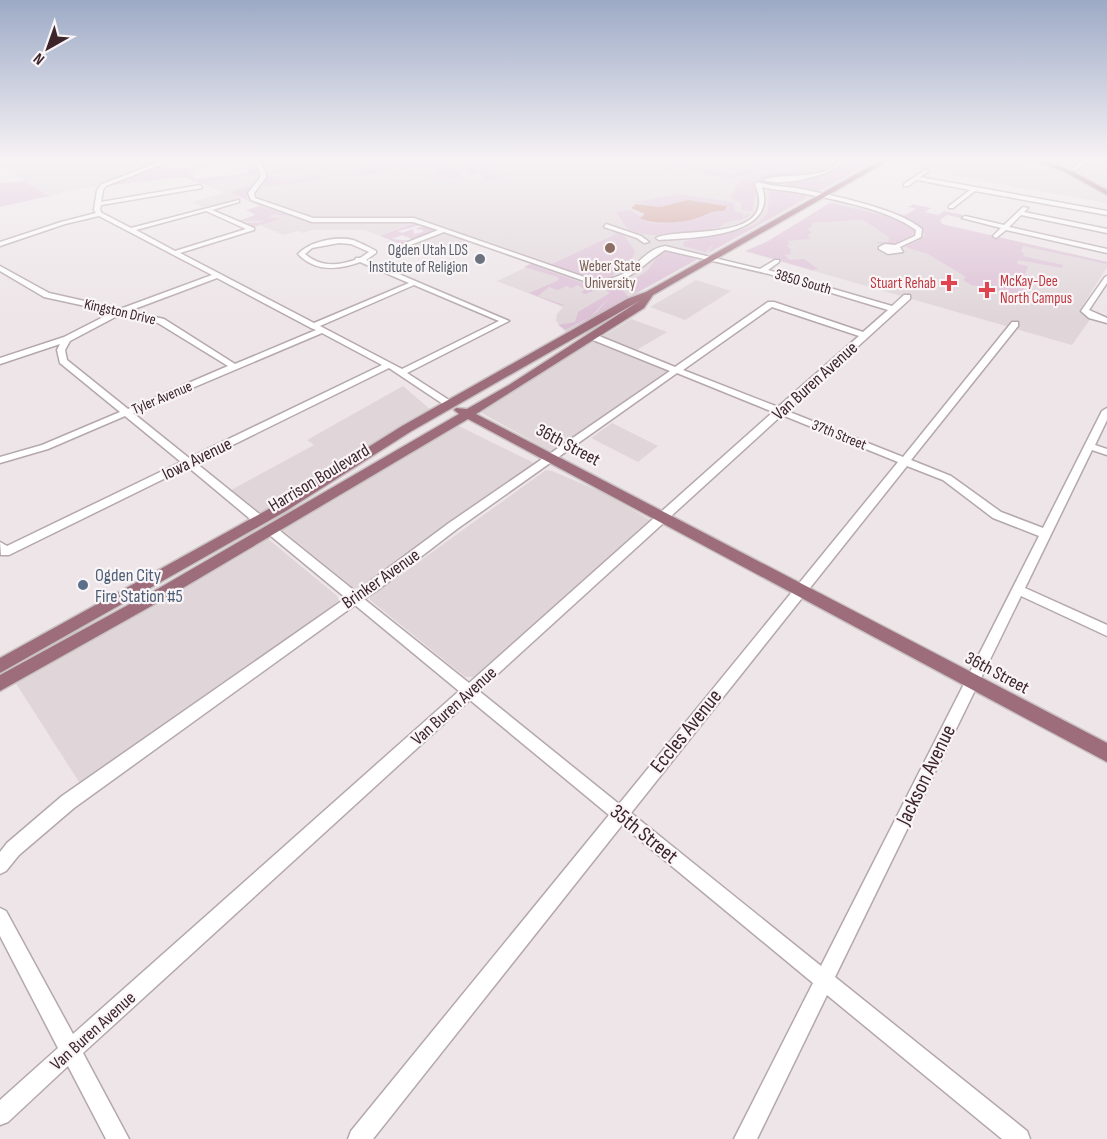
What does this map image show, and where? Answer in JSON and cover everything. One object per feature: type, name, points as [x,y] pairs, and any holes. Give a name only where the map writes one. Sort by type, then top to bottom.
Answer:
[{"type":"main road","name":"Harrison Boulevard","points":[[0,684],[265,525],[351,462],[626,303],[649,294],[795,212]]},
{"type":"main road","name":"Harrison Boulevard","points":[[0,666],[468,414],[641,306],[649,294]]},
{"type":"main road","name":"36th Street","points":[[449,404],[1107,753]]},
{"type":"street","points":[[131,230],[195,212]]},
{"type":"street","points":[[176,253],[252,229],[213,212]]},
{"type":"street","points":[[286,212],[316,221],[409,219],[583,280],[602,283],[623,278],[650,256],[686,237]]},
{"type":"street","points":[[646,243],[659,238],[686,237],[730,228],[753,220],[759,212]]},
{"type":"street","points":[[879,212],[901,218],[915,225],[919,233],[914,240],[896,246]]},
{"type":"street","points":[[996,236],[1020,213],[1107,231]]},
{"type":"street","points":[[0,244],[99,214]]},
{"type":"street","name":"36th Street","points":[[99,214],[389,365],[449,404]]},
{"type":"street","points":[[965,218],[1107,251]]},
{"type":"street","points":[[606,226],[659,238],[686,251]]},
{"type":"street","points":[[400,247],[445,230]]},
{"type":"street","points":[[628,232],[641,238],[652,247],[686,251]]},
{"type":"street","points":[[0,235],[8,240]]},
{"type":"street","points":[[358,259],[374,252],[352,242],[339,241],[310,246],[301,254],[331,267],[358,259],[505,321],[401,373]]},
{"type":"street","points":[[646,243],[650,256]]},
{"type":"street","name":"3850 South","points":[[686,251],[894,309]]},
{"type":"street","points":[[761,271],[777,261]]},
{"type":"street","name":"Kingston Drive","points":[[0,268],[47,295],[161,321],[235,367]]},
{"type":"street","points":[[0,361],[67,339],[120,312],[218,275]]},
{"type":"street","points":[[1107,278],[1085,311],[1107,321]]},
{"type":"street","name":"Tyler Avenue","points":[[0,460],[45,447],[126,414],[235,367],[414,283]]},
{"type":"street","name":"Van Buren Avenue","points":[[0,1114],[907,297]]},
{"type":"street","name":"Brinker Avenue","points":[[0,865],[34,830],[68,802],[356,599],[453,526],[771,304],[865,335]]},
{"type":"street","name":"Eccles Avenue","points":[[359,1139],[1015,324]]},
{"type":"street","name":"37th Street","points":[[591,336],[947,478],[997,514],[1046,534]]},
{"type":"street","name":"35th Street","points":[[67,339],[61,350],[63,361],[126,414],[1018,1139]]},
{"type":"street","name":"Iowa Avenue","points":[[2,549],[189,464],[389,365]]},
{"type":"street","name":"Jackson Avenue","points":[[745,1139],[1107,411]]},
{"type":"street","points":[[1090,446],[1107,452]]},
{"type":"street","points":[[1018,590],[1107,631]]},
{"type":"street","points":[[0,917],[118,1139]]},
{"type":"shaded area","points":[[250,212],[783,212],[566,333],[556,321],[557,314],[563,307],[497,281],[539,261],[526,256],[473,238],[429,255],[403,244],[437,231],[415,223],[380,236],[365,230],[311,230],[283,235],[260,225],[254,227],[239,221],[256,215]]},
{"type":"shaded area","points":[[250,212],[278,212],[289,216],[274,214],[267,218],[283,218],[254,227],[244,223],[259,223],[266,220],[238,221],[256,215]]},
{"type":"shaded area","points":[[616,212],[634,212],[640,216],[644,214],[640,218],[649,222],[682,221],[714,212],[739,212],[745,214],[742,219],[747,214],[750,215],[743,219],[727,222],[720,227],[685,233],[653,235],[629,231]]},
{"type":"shaded area","points":[[641,212],[712,212],[692,220],[676,222],[651,222],[640,218],[645,214]]},
{"type":"shaded area","points":[[781,212],[710,252],[714,243],[706,252],[683,246],[684,242],[693,239],[753,226],[767,213]]},
{"type":"shaded area","name":"McKay-Dee North Campus","points":[[815,212],[889,212],[1107,262],[1107,267],[1080,310],[1091,318],[1072,345],[744,251],[770,240]]},
{"type":"shaded area","points":[[815,212],[870,212],[900,219],[915,227],[916,233],[912,233],[914,236],[905,241],[886,244],[876,242],[889,242],[887,240],[890,238],[865,221],[812,223],[811,228],[807,228],[812,233],[808,235],[810,239],[787,241],[790,244],[786,245],[791,250],[791,254],[784,255],[790,260],[804,259],[818,269],[812,270],[746,251],[765,243]]},
{"type":"shaded area","points":[[910,212],[938,215],[949,212],[963,215],[961,218],[947,215],[940,220],[942,224],[1107,262],[1107,264],[1023,246],[1021,252],[1024,253],[1023,256],[1063,265],[1062,268],[1018,260],[1017,264],[1028,266],[1022,283],[1026,285],[1022,293],[1015,295],[971,285],[963,280],[966,277],[928,254],[905,247],[925,236],[916,224],[892,213],[905,215]]},
{"type":"shaded area","points":[[415,223],[420,225],[398,231],[402,233],[413,229],[414,234],[423,232],[423,230],[415,229],[423,226],[438,231],[415,240],[402,235],[392,239],[412,241],[403,245],[380,236]]},
{"type":"shaded area","points":[[616,231],[623,234],[635,251],[632,259],[614,272],[613,278],[594,279],[550,265],[616,234],[614,233]]},
{"type":"shaded area","points":[[661,252],[679,253],[696,260],[634,294],[626,284],[632,282],[623,282],[632,281],[647,271]]},
{"type":"shaded area","points":[[530,264],[599,289],[586,294],[581,293],[585,289],[577,285],[572,288],[566,286],[558,290],[549,287],[538,296],[563,306],[529,293],[559,280],[558,277],[524,267]]},
{"type":"shaded area","points":[[696,280],[731,291],[685,320],[650,307]]},
{"type":"shaded area","points":[[619,285],[629,298],[567,332],[591,316],[566,330],[558,325],[575,322],[578,312],[610,293],[606,290]]},
{"type":"shaded area","points":[[631,319],[667,332],[635,351],[602,337]]},
{"type":"shaded area","points":[[593,342],[666,370],[667,373],[554,451],[548,450],[482,413],[485,405]]},
{"type":"shaded area","points":[[403,386],[431,410],[366,453],[260,513],[231,490],[314,445],[307,440]]},
{"type":"shaded area","points":[[612,423],[658,446],[638,462],[591,438]]},
{"type":"shaded area","points":[[457,425],[534,465],[362,588],[354,588],[281,529]]},
{"type":"shaded area","points":[[546,470],[604,493],[650,520],[474,677],[465,677],[370,600],[370,597]]},
{"type":"shaded area","points":[[267,538],[339,600],[81,785],[15,682]]},
{"type":"place","name":"Weber State University","points":[[610,248]]},
{"type":"place","name":"Ogden Utah LDS Institute of Religion","points":[[480,259]]},
{"type":"place","name":"Stuart Rehab","points":[[949,283]]},
{"type":"place","name":"McKay-Dee North Campus","points":[[987,290]]},
{"type":"place","name":"Ogden City Fire Station #5","points":[[83,585]]}]
